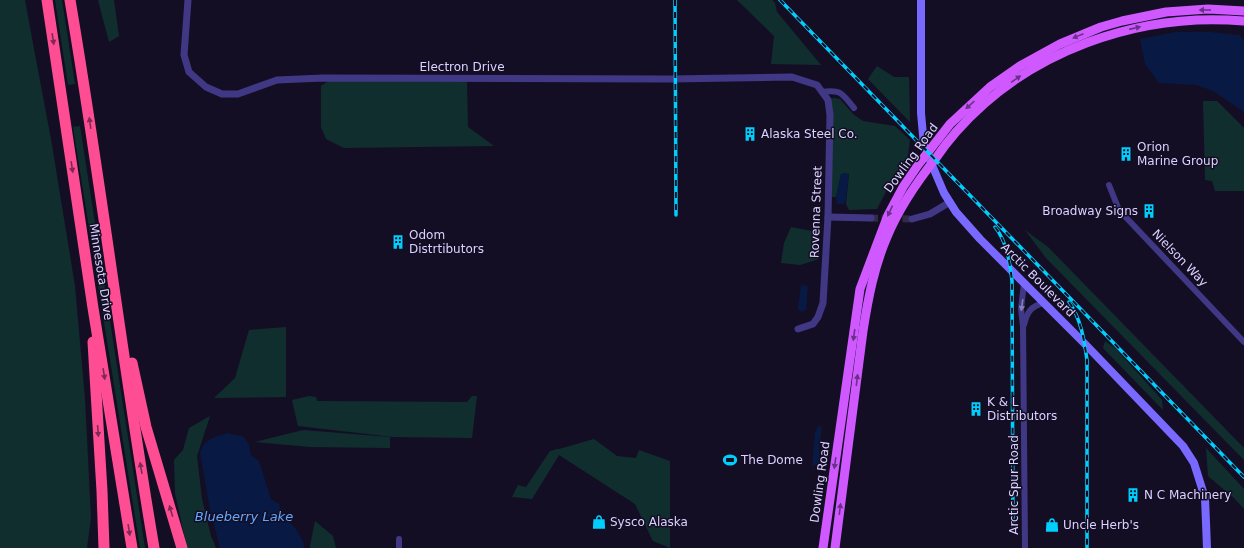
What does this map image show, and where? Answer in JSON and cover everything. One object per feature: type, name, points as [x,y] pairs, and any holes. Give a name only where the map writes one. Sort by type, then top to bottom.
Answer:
[{"type":"highway","name":"Minnesota Drive","points":[[47,0],[93,308],[132,548]]},
{"type":"highway","name":"Minnesota Drive","points":[[70,0],[82,66],[139,461],[154,548]]},
{"type":"highway","points":[[116,296],[146,427],[182,548]]},
{"type":"highway","points":[[93,308],[92,344],[102,492],[104,548]]},
{"type":"main road","name":"Arctic Boulevard","points":[[921,0],[921,113],[924,141],[928,158],[939,184],[965,222],[1183,446],[1194,463],[1205,498],[1207,548]]},
{"type":"main road","name":"Dowling Road","points":[[823,548],[860,289],[888,215],[903,187],[918,166],[953,128],[974,101],[1001,78],[1040,54],[1078,36],[1122,21],[1166,12],[1208,10],[1244,11]]},
{"type":"main road","name":"Dowling Road","points":[[834,548],[863,331],[871,287],[878,261],[886,238],[906,199],[953,128],[1018,77],[1039,64],[1084,43],[1116,33],[1165,22],[1210,19],[1244,21]]},
{"type":"street","name":"Electron Drive","points":[[188,0],[184,55],[189,72],[206,87],[222,94],[238,94],[277,80],[323,78],[670,79],[792,77],[817,85]]},
{"type":"street","name":"Rovenna Street","points":[[798,329],[813,324],[818,317],[823,303],[828,217],[830,115],[828,100],[817,85]]},
{"type":"street","points":[[822,92],[841,92],[854,108]]},
{"type":"street","name":"Nielson Way","points":[[1109,185],[1119,210],[1244,342]]},
{"type":"street","points":[[912,219],[930,214],[950,202]]},
{"type":"street","points":[[828,217],[871,218]]},
{"type":"street","name":"Arctic Spur Road","points":[[1024,283],[1021,309],[1023,326],[1025,548]]},
{"type":"street","name":"Arctic Spur Road","points":[[1023,326],[1030,309],[1035,305],[1044,303]]},
{"type":"street","points":[[398,548],[399,539]]},
{"type":"green space","points":[[0,0],[25,0],[51,139],[75,286],[85,399],[91,518],[87,548],[0,548]]},
{"type":"green space","points":[[55,0],[62,0],[75,84],[68,85]]},
{"type":"green space","points":[[98,0],[114,0],[119,36],[109,42]]},
{"type":"green space","points":[[737,0],[772,0],[775,3],[777,12],[821,65],[771,64],[774,36]]},
{"type":"green space","points":[[877,66],[894,77],[909,77],[910,122],[868,79]]},
{"type":"green space","points":[[330,80],[467,81],[468,127],[494,146],[344,148],[326,139],[321,127],[321,86]]},
{"type":"green space","points":[[830,99],[840,99],[853,114],[863,121],[895,126],[910,140],[907,162],[894,176],[877,209],[849,210],[846,204],[849,174],[841,174],[836,197],[832,197]]},
{"type":"green space","points":[[1203,101],[1217,101],[1244,128],[1244,191],[1215,191],[1212,181],[1205,180]]},
{"type":"green space","points":[[80,126],[145,548],[140,548],[73,127]]},
{"type":"green space","points":[[791,227],[812,231],[820,250],[819,259],[800,265],[781,263],[784,243]]},
{"type":"green space","points":[[1025,230],[1048,247],[1244,448],[1244,460],[1046,258]]},
{"type":"green space","points":[[286,327],[286,397],[214,398],[235,378],[249,330]]},
{"type":"green space","points":[[1105,341],[1116,349],[1162,400],[1163,410],[1103,348]]},
{"type":"green space","points":[[309,396],[316,397],[317,401],[467,402],[472,396],[477,396],[472,438],[393,437],[298,426],[292,400]]},
{"type":"green space","points":[[210,416],[197,456],[202,499],[211,536],[216,548],[187,548],[175,493],[174,460],[183,450],[189,428]]},
{"type":"green space","points":[[303,430],[390,437],[390,448],[310,447],[255,442]]},
{"type":"green space","points":[[594,439],[617,456],[636,458],[639,450],[670,461],[670,548],[653,541],[635,504],[559,455],[532,499],[512,497],[518,485],[526,487],[550,451]]},
{"type":"green space","points":[[1206,448],[1244,489],[1244,509],[1234,498],[1208,476]]},
{"type":"green space","points":[[315,521],[333,536],[336,548],[310,548]]},
{"type":"water","points":[[1175,32],[1210,32],[1240,35],[1244,41],[1244,112],[1213,91],[1196,85],[1159,83],[1145,64],[1140,39]]},
{"type":"water","points":[[841,174],[849,174],[846,200],[844,204],[837,204],[836,197]]},
{"type":"water","points":[[801,285],[808,286],[806,310],[802,312],[798,309]]},
{"type":"water","points":[[818,426],[822,427],[819,449],[820,463],[812,466],[815,433]]},
{"type":"water","name":"Blueberry Lake","points":[[227,433],[244,437],[249,445],[251,455],[259,461],[271,499],[279,504],[282,514],[295,528],[303,541],[304,548],[220,548],[210,510],[200,453],[207,442],[214,437]]},
{"type":"tunnel","points":[[871,218],[912,219]]},
{"type":"railway","points":[[675,0],[676,215]]},
{"type":"railway","points":[[780,0],[1244,477]]},
{"type":"railway","points":[[995,227],[1005,246],[1012,281],[1013,530]]},
{"type":"railway","points":[[1069,302],[1079,322],[1087,360],[1087,548]]},
{"type":"place","name":"Alaska Steel Co.","points":[[750,134]]},
{"type":"place","name":"Orion Marine Group","points":[[1126,154]]},
{"type":"place","name":"Broadway Signs","points":[[1149,211]]},
{"type":"place","name":"Odom Distrtibutors","points":[[398,242]]},
{"type":"place","name":"K & L Distributors","points":[[976,409]]},
{"type":"place","name":"The Dome","points":[[730,460]]},
{"type":"place","name":"N C Machinery","points":[[1133,495]]},
{"type":"place","name":"Sysco Alaska","points":[[599,522]]},
{"type":"place","name":"Uncle Herb's","points":[[1052,525]]}]
